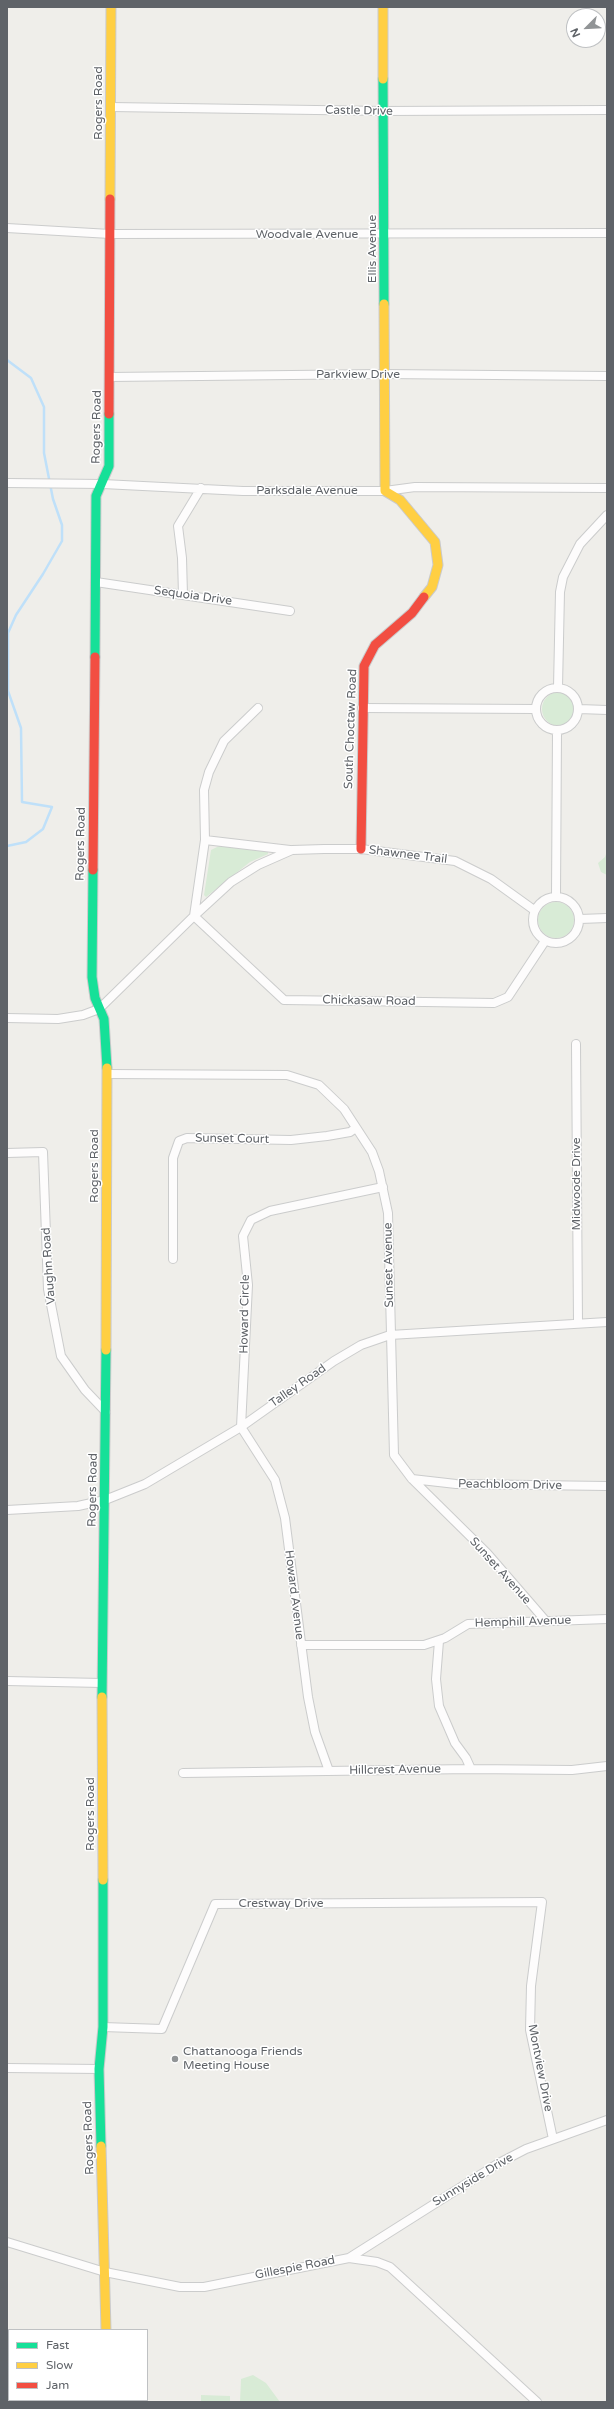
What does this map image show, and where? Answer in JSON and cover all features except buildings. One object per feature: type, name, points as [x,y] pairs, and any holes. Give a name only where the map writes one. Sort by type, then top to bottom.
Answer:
[{"type":"street","name":"Rogers Road","points":[[106,2329],[99,2069],[103,2027],[102,1682],[106,1412],[107,1074],[104,1019],[95,998],[92,977],[96,496],[103,484],[109,466],[111,7]]},
{"type":"street","name":"Ellis Avenue","points":[[383,7],[385,235],[383,374],[385,491]]},
{"type":"street","name":"Castle Drive","points":[[111,107],[384,111],[607,110]]},
{"type":"street","name":"Woodvale Avenue","points":[[7,228],[110,234],[385,235],[607,233]]},
{"type":"street","name":"Parkview Drive","points":[[109,376],[383,374],[607,376]]},
{"type":"street","name":"Parksdale Avenue","points":[[7,483],[103,484],[244,491],[385,491],[415,487],[607,488]]},
{"type":"street","points":[[183,595],[182,558],[178,526],[201,488]]},
{"type":"street","name":"South Choctaw Road","points":[[361,849],[362,708],[364,666],[375,645],[412,613],[432,587],[438,565],[434,542],[400,500],[385,491]]},
{"type":"street","points":[[558,687],[560,592],[563,577],[580,544],[607,516]]},
{"type":"street","name":"Sequoia Drive","points":[[96,582],[290,611]]},
{"type":"street","points":[[558,687],[568,689],[577,699],[579,709],[576,719],[570,726],[557,730],[546,727],[538,719],[535,709],[539,697],[548,689],[558,687]]},
{"type":"street","points":[[194,916],[205,840],[204,790],[209,772],[224,741],[258,708]]},
{"type":"street","points":[[362,708],[535,709]]},
{"type":"street","points":[[579,709],[607,710]]},
{"type":"street","points":[[556,896],[557,730]]},
{"type":"street","name":"Shawnee Trail","points":[[205,840],[292,850],[361,849],[456,861],[491,879],[534,910]]},
{"type":"street","name":"Shawnee Trail","points":[[7,1018],[58,1019],[83,1015],[99,1009],[231,882],[258,865],[292,850]]},
{"type":"street","points":[[556,896],[565,898],[573,903],[580,919],[573,936],[565,942],[556,944],[545,941],[538,935],[533,926],[534,910],[540,902],[556,896]]},
{"type":"street","name":"Chickasaw Road","points":[[194,916],[284,1000],[494,1003],[508,997],[545,941]]},
{"type":"street","points":[[580,919],[607,918]]},
{"type":"street","name":"Midwoode Drive","points":[[576,1044],[578,1323]]},
{"type":"street","name":"Sunset Avenue","points":[[107,1074],[287,1075],[318,1085],[344,1109],[372,1152],[383,1187],[388,1213],[394,1455],[412,1480],[487,1553],[545,1620]]},
{"type":"street","name":"Sunset Court","points":[[173,1259],[173,1158],[179,1141],[187,1138],[291,1140],[350,1132],[356,1128]]},
{"type":"street","name":"Vaughn Road","points":[[7,1153],[43,1152],[48,1289],[62,1356],[85,1390],[106,1412]]},
{"type":"street","name":"Howard Circle","points":[[241,1427],[248,1285],[243,1236],[251,1220],[270,1211],[383,1187]]},
{"type":"street","name":"Talley Road","points":[[7,1510],[78,1506],[105,1500],[144,1484],[241,1427],[334,1361],[361,1345],[390,1335],[607,1322]]},
{"type":"street","name":"Howard Avenue","points":[[241,1427],[275,1480],[285,1518],[300,1644],[315,1732],[329,1771]]},
{"type":"street","name":"Peachbloom Drive","points":[[412,1480],[456,1484],[607,1486]]},
{"type":"street","name":"Hemphill Avenue","points":[[300,1644],[424,1645],[439,1640],[468,1624],[545,1620],[607,1619]]},
{"type":"street","points":[[439,1640],[436,1680],[439,1706],[455,1743],[466,1758],[471,1769]]},
{"type":"street","points":[[7,1681],[102,1682]]},
{"type":"street","name":"Hillcrest Avenue","points":[[183,1773],[471,1769],[572,1770],[607,1766]]},
{"type":"street","name":"Crestway Drive","points":[[103,2027],[162,2029],[215,1904],[542,1902]]},
{"type":"street","name":"Montview Drive","points":[[542,1902],[531,1986],[530,2030],[553,2139]]},
{"type":"street","points":[[7,2068],[99,2069]]},
{"type":"street","name":"Sunnyside Drive","points":[[349,2258],[499,2163],[526,2149],[607,2120]]},
{"type":"street","name":"Gillespie Road","points":[[7,2242],[105,2272],[180,2287],[204,2287],[349,2258],[377,2262],[390,2267],[537,2402]]},
{"type":"green space","points":[[559,692],[571,697],[576,709],[571,721],[559,726],[547,721],[542,709],[547,697]]},
{"type":"green space","points":[[219,846],[268,851],[268,854],[250,862],[206,897],[204,895],[211,850]]},
{"type":"green space","points":[[607,851],[607,875],[601,872],[598,863],[605,857]]},
{"type":"green space","points":[[556,902],[566,905],[571,910],[574,920],[571,930],[566,935],[556,938],[546,935],[541,930],[538,920],[541,910],[546,905]]},
{"type":"green space","points":[[253,2375],[266,2383],[280,2402],[240,2402],[241,2379]]},
{"type":"green space","points":[[201,2395],[230,2396],[230,2402],[201,2402]]},
{"type":"waterway","points":[[7,360],[31,378],[44,407],[44,453],[53,499],[62,525],[62,541],[43,574],[16,615],[8,633],[8,691],[21,728],[22,802],[52,807],[43,829],[26,842],[7,846]]},
{"type":"traffic: fast","points":[[383,79],[384,304]]},
{"type":"traffic: fast","points":[[95,657],[96,496],[109,466],[109,414]]},
{"type":"traffic: fast","points":[[93,870],[92,977],[95,998],[104,1019],[107,1068]]},
{"type":"traffic: fast","points":[[102,1697],[106,1350]]},
{"type":"traffic: fast","points":[[101,2146],[99,2069],[103,2027],[103,1880]]},
{"type":"traffic: slow","points":[[110,199],[111,7]]},
{"type":"traffic: slow","points":[[383,7],[383,79]]},
{"type":"traffic: slow","points":[[384,304],[385,491],[400,500],[435,542],[438,565],[432,587],[424,597]]},
{"type":"traffic: slow","points":[[106,1350],[107,1068]]},
{"type":"traffic: slow","points":[[102,1697],[103,1880]]},
{"type":"traffic: slow","points":[[101,2146],[106,2329]]},
{"type":"traffic: jam","points":[[109,414],[110,199]]},
{"type":"traffic: jam","points":[[361,849],[364,666],[375,645],[412,613],[424,597]]},
{"type":"traffic: jam","points":[[93,870],[95,657]]},
{"type":"place","name":"Chattanooga Friends Meeting House","points":[[175,2059]]}]
